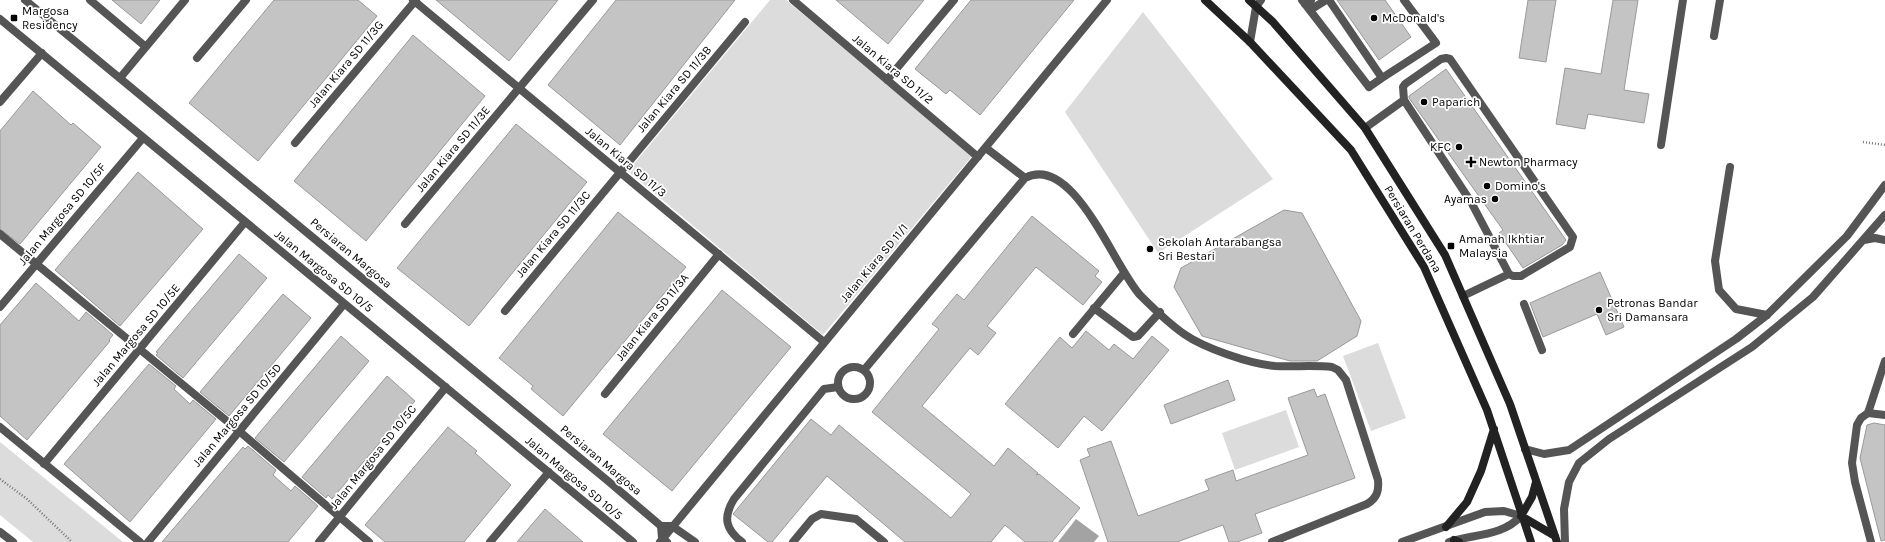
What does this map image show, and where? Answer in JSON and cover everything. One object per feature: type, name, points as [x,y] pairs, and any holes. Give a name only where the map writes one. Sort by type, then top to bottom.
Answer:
[{"type":"main road","name":"Persiaran Perdana","points":[[1205,0],[1250,42],[1351,150],[1424,267],[1494,429],[1521,516],[1531,542]]},
{"type":"main road","name":"Persiaran Perdana","points":[[1249,0],[1259,3],[1273,22],[1366,128],[1445,256],[1510,404],[1556,539]]},
{"type":"main road","points":[[1446,527],[1467,502],[1481,471],[1494,429]]},
{"type":"main road","points":[[1536,481],[1532,497],[1521,516],[1556,539]]},
{"type":"street","name":"Persiaran Margosa","points":[[25,0],[661,526]]},
{"type":"street","points":[[90,0],[146,47]]},
{"type":"street","points":[[120,78],[185,0]]},
{"type":"street","points":[[197,58],[246,0]]},
{"type":"street","name":"Jalan Kiara SD 11/3","points":[[415,0],[824,342]]},
{"type":"street","name":"Jalan Kiara SD 11/3G","points":[[295,143],[415,0]]},
{"type":"street","name":"Jalan Kiara SD 11/3E","points":[[406,224],[593,0]]},
{"type":"street","name":"Jalan Kiara SD 11/2","points":[[793,0],[978,157]]},
{"type":"street","points":[[887,80],[954,0]]},
{"type":"street","name":"Jalan Kiara SD 11/1","points":[[663,541],[672,526],[1107,0]]},
{"type":"street","points":[[1326,0],[1307,4],[1369,87],[1436,43],[1404,0]]},
{"type":"street","points":[[1329,0],[1382,78]]},
{"type":"street","points":[[1661,145],[1683,0]]},
{"type":"street","points":[[1714,36],[1720,0]]},
{"type":"street","points":[[1250,42],[1259,3]]},
{"type":"street","name":"Jalan Margosa SD 10/5","points":[[0,19],[633,542]]},
{"type":"street","name":"Jalan Kiara SD 11/3B","points":[[620,172],[745,22]]},
{"type":"street","points":[[0,102],[42,54]]},
{"type":"street","points":[[1441,59],[1450,59],[1571,231],[1573,241],[1570,247],[1521,276],[1513,276],[1509,274],[1471,202],[1404,100],[1403,87],[1405,84],[1441,59]]},
{"type":"street","points":[[1366,128],[1404,100]]},
{"type":"street","name":"Jalan Margosa SD 10/5F","points":[[0,307],[143,138]]},
{"type":"street","points":[[986,148],[1025,178]]},
{"type":"street","points":[[1730,167],[1715,261],[1719,290],[1736,309],[1767,315]]},
{"type":"street","name":"Jalan Kiara SD 11/3C","points":[[505,311],[620,172]]},
{"type":"street","points":[[864,370],[1025,178],[1038,173],[1046,174],[1061,183],[1082,204],[1140,295],[1184,334],[1227,355],[1272,366],[1332,367],[1338,370],[1346,380],[1378,480],[1377,495],[1367,504],[1272,542]]},
{"type":"street","points":[[1525,449],[1544,454],[1569,450],[1736,339],[1767,315],[1847,236],[1885,185]]},
{"type":"street","points":[[1564,542],[1565,504],[1569,482],[1579,463],[1610,439],[1752,348],[1813,297],[1885,215]]},
{"type":"street","name":"Jalan Margosa SD 10/5E","points":[[44,464],[245,222]]},
{"type":"street","points":[[0,234],[239,431],[369,542]]},
{"type":"street","points":[[1864,240],[1875,238],[1885,240]]},
{"type":"street","name":"Jalan Kiara SD 11/3A","points":[[605,394],[719,254]]},
{"type":"street","points":[[1073,334],[1124,272]]},
{"type":"street","points":[[1463,296],[1509,274]]},
{"type":"street","name":"Jalan Margosa SD 10/5D","points":[[148,542],[344,304]]},
{"type":"street","points":[[1524,304],[1542,350]]},
{"type":"street","points":[[1094,308],[1133,337],[1138,336],[1160,312]]},
{"type":"street","points":[[1871,542],[1855,482],[1852,463],[1857,425],[1860,418],[1868,412],[1885,361]]},
{"type":"street","points":[[853,367],[864,370],[868,374],[870,385],[865,395],[860,398],[849,399],[844,396],[838,387],[839,376],[843,371],[853,367]]},
{"type":"street","name":"Jalan Margosa SD 10/5C","points":[[319,542],[446,387]]},
{"type":"street","points":[[742,542],[730,531],[726,520],[728,510],[734,499],[821,392],[824,389],[838,387]]},
{"type":"street","points":[[1868,412],[1885,415]]},
{"type":"street","points":[[0,428],[140,542]]},
{"type":"street","points":[[490,542],[549,472]]},
{"type":"street","points":[[1402,542],[1485,512],[1504,511],[1521,516],[1514,524],[1500,531],[1454,541]]},
{"type":"street","points":[[793,542],[812,519],[821,514],[856,520],[884,542]]},
{"type":"street","points":[[663,541],[661,526],[672,526],[695,542]]},
{"type":"street","points":[[0,532],[13,542]]},
{"type":"path","points":[[1863,142],[1885,145]]},
{"type":"path","points":[[0,479],[28,499],[72,542]]},
{"type":"shaded area","points":[[770,0],[786,0],[972,156],[823,335],[628,171]]},
{"type":"shaded area","points":[[1143,12],[1273,179],[1158,253],[1065,112]]},
{"type":"shaded area","points":[[1378,343],[1406,418],[1371,431],[1343,356]]},
{"type":"shaded area","points":[[1286,410],[1299,447],[1235,470],[1222,433]]},
{"type":"shaded area","points":[[0,442],[123,542],[33,542],[0,515]]},
{"type":"shaded area","points":[[1076,519],[1099,536],[1094,542],[1058,542]]},
{"type":"building","points":[[112,0],[160,0],[141,24]]},
{"type":"building","points":[[274,0],[358,0],[377,16],[258,161],[189,103]]},
{"type":"building","points":[[436,0],[558,0],[509,61]]},
{"type":"building","points":[[616,0],[735,0],[620,145],[548,85]]},
{"type":"building","points":[[836,0],[924,0],[888,44]]},
{"type":"building","points":[[971,0],[1074,0],[980,115],[950,90],[946,94],[915,69]]},
{"type":"building","name":"McDonald's","points":[[1337,0],[1385,0],[1411,37],[1379,60]]},
{"type":"building","points":[[1528,0],[1556,0],[1546,62],[1519,58]]},
{"type":"building","points":[[1613,0],[1638,0],[1624,90],[1649,94],[1644,123],[1588,114],[1585,129],[1556,124],[1565,68],[1601,74]]},
{"type":"building","points":[[413,35],[485,96],[366,241],[294,181]]},
{"type":"building","points":[[1446,69],[1566,240],[1562,245],[1523,268],[1499,233],[1503,230],[1409,98],[1409,96]]},
{"type":"building","points":[[33,91],[71,125],[73,123],[101,147],[20,244],[0,229],[0,131]]},
{"type":"building","points":[[516,124],[587,182],[469,326],[397,268]]},
{"type":"building","points":[[138,172],[203,229],[120,326],[55,270]]},
{"type":"building","points":[[1284,210],[1302,213],[1361,321],[1357,336],[1317,361],[1290,361],[1202,336],[1174,287],[1181,268]]},
{"type":"building","points":[[618,212],[686,267],[563,416],[531,389],[533,386],[499,358]]},
{"type":"building","points":[[1032,216],[1099,271],[1095,276],[1102,282],[1083,305],[1036,267],[987,326],[996,333],[978,355],[970,348],[922,406],[994,466],[1008,448],[1038,473],[1036,475],[1039,474],[1080,508],[1052,542],[1025,542],[1005,525],[991,542],[905,542],[827,476],[772,542],[768,542],[733,514],[811,419],[831,435],[839,425],[951,518],[971,494],[872,412],[939,329],[932,324],[957,294],[964,300]]},
{"type":"building","points":[[239,254],[267,278],[183,378],[156,355],[158,353],[156,352]]},
{"type":"building","points":[[1600,272],[1624,327],[1606,335],[1597,314],[1543,337],[1530,303]]},
{"type":"building","points":[[36,283],[79,321],[86,312],[113,335],[109,340],[110,341],[27,440],[0,416],[0,325]]},
{"type":"building","points":[[722,290],[791,347],[672,491],[603,434]]},
{"type":"building","points":[[283,294],[311,318],[229,416],[200,392]]},
{"type":"building","points":[[1086,331],[1109,350],[1114,344],[1133,359],[1152,336],[1169,350],[1102,431],[1084,416],[1058,448],[1005,404],[1060,337],[1072,348]]},
{"type":"building","points":[[341,336],[369,361],[284,462],[255,438]]},
{"type":"building","points":[[149,364],[176,386],[174,389],[190,404],[193,400],[216,419],[130,522],[64,464]]},
{"type":"building","points":[[387,376],[415,401],[332,499],[328,495],[326,498],[302,477]]},
{"type":"building","points":[[1228,380],[1235,400],[1171,424],[1164,405]]},
{"type":"building","points":[[1314,389],[1317,397],[1325,394],[1355,478],[1255,514],[1262,533],[1237,542],[1229,542],[1223,525],[1177,542],[1108,542],[1080,460],[1090,456],[1087,449],[1111,441],[1138,516],[1209,490],[1205,480],[1233,470],[1236,481],[1308,455],[1288,398]]},
{"type":"building","points":[[1874,423],[1885,425],[1885,540],[1881,541],[1860,458],[1867,425]]},
{"type":"building","points":[[448,427],[477,451],[475,453],[511,485],[464,542],[385,542],[365,525]]},
{"type":"building","points":[[248,446],[276,470],[273,475],[291,491],[295,486],[318,506],[288,542],[162,542],[243,447],[245,449]]},
{"type":"building","points":[[545,509],[583,542],[517,542]]},
{"type":"place","name":"Margosa Residency","points":[[14,18]]},
{"type":"place","name":"McDonald's","points":[[1374,18]]},
{"type":"place","name":"Paparich","points":[[1424,102]]},
{"type":"place","name":"KFC","points":[[1459,147]]},
{"type":"place","name":"Newton Pharmacy","points":[[1471,162]]},
{"type":"place","name":"Domino's","points":[[1487,186]]},
{"type":"place","name":"Ayamas","points":[[1495,199]]},
{"type":"place","name":"Amanah Ikhtiar Malaysia","points":[[1451,246]]},
{"type":"place","name":"Sekolah Antarabangsa Sri Bestari","points":[[1150,249]]},
{"type":"place","name":"Petronas Bandar Sri Damansara","points":[[1599,310]]}]
